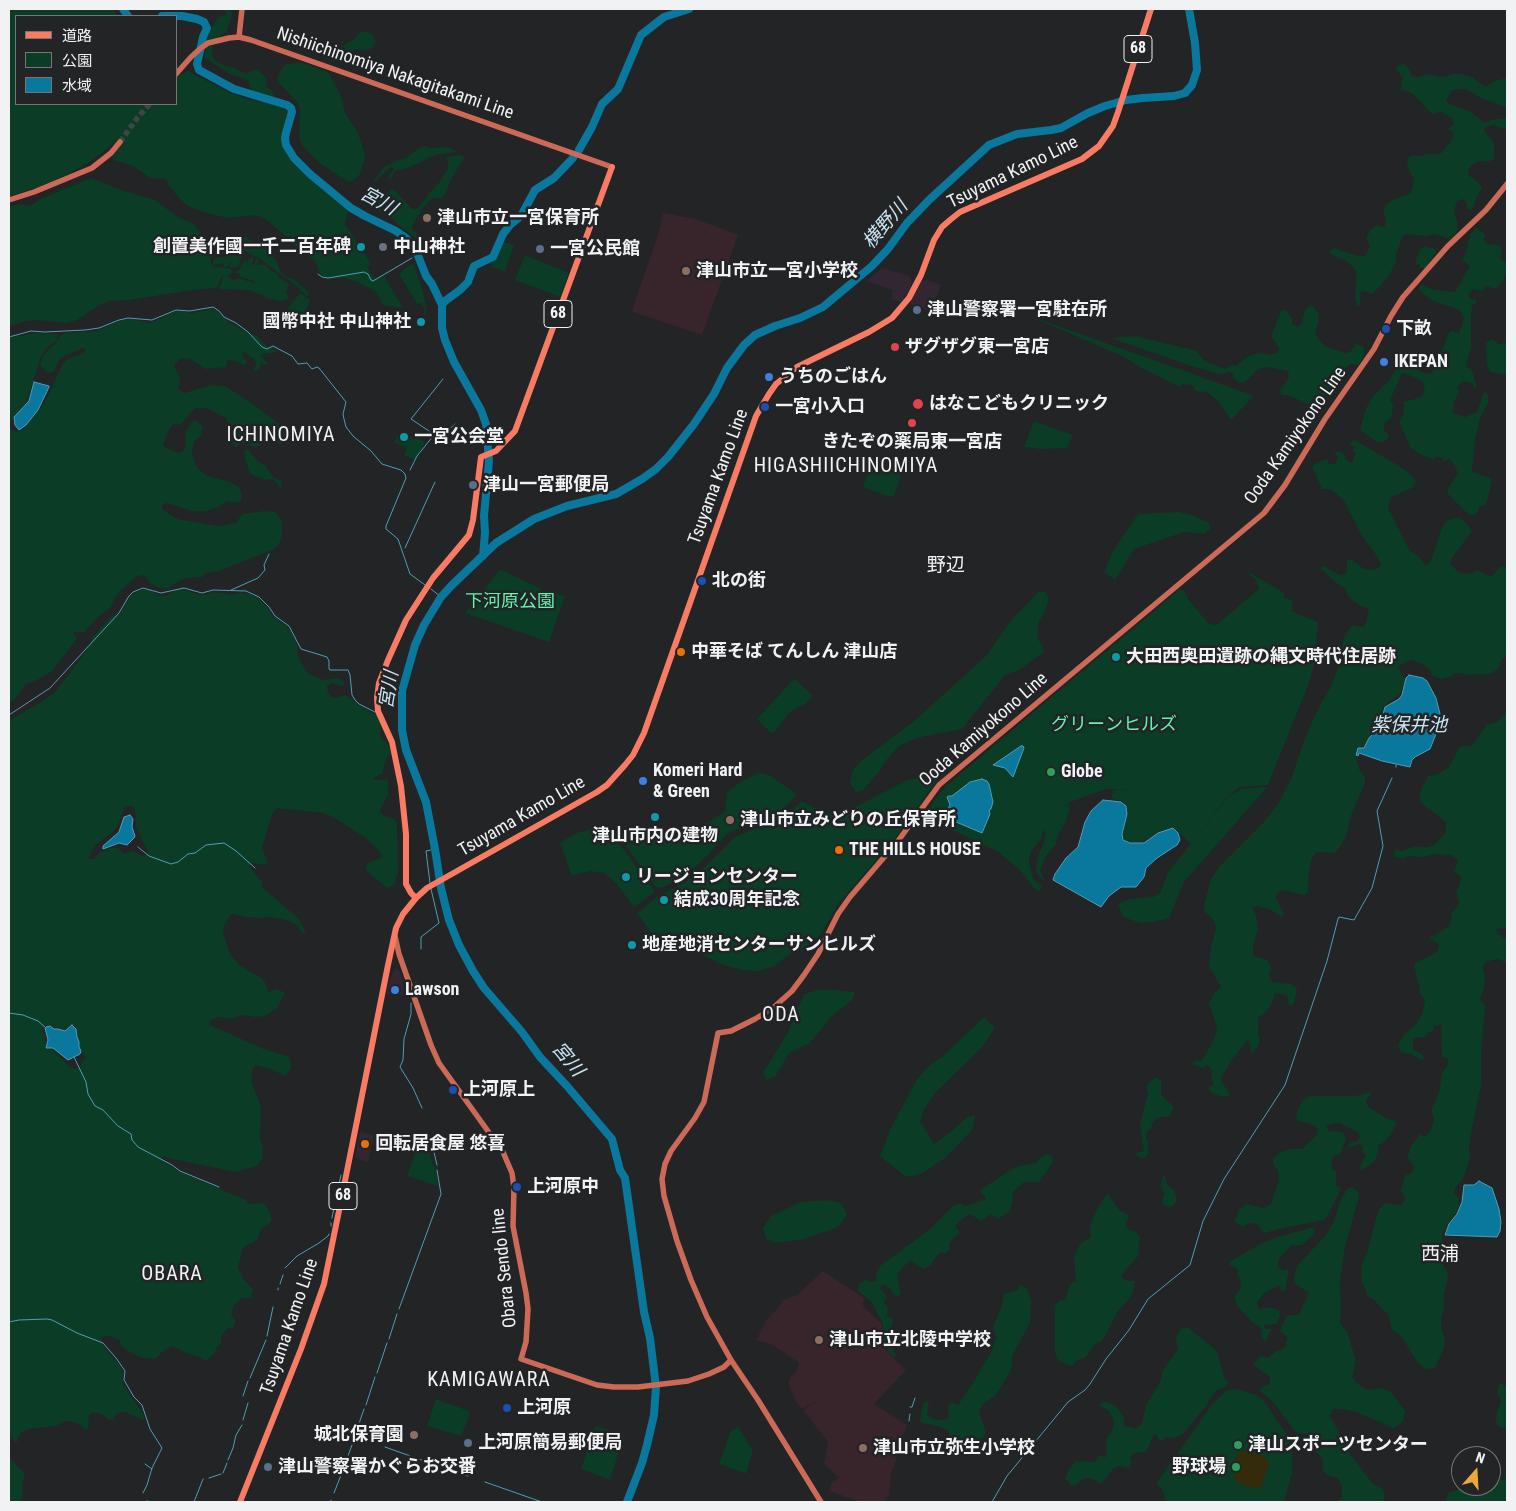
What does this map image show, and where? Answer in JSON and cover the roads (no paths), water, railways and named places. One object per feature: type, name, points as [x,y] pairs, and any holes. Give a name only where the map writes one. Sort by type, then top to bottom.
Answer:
[{"type":"main road","points":[[239,37],[242,9]]},
{"type":"main road","name":"Tsuyama Kamo Line","points":[[240,1502],[301,1349],[324,1284],[388,965],[400,920],[416,898],[427,888],[597,792],[617,776],[633,754],[644,733],[756,416],[768,394],[776,384],[804,363],[869,332],[892,318],[909,298],[921,275],[934,240],[942,227],[960,212],[1086,156],[1099,146],[1107,136],[1118,112],[1151,9]]},
{"type":"main road","name":"Nishiichinomiya Nakagitakami Line","points":[[178,72],[201,48],[216,41],[239,37],[264,43],[612,167]]},
{"type":"main road","points":[[9,200],[34,192],[92,168],[105,160],[120,142]]},
{"type":"main road","name":"68","points":[[416,898],[406,884],[406,834],[401,786],[392,742],[378,711],[378,690],[385,666],[406,620],[433,578],[469,535],[473,520],[481,457],[492,454],[508,440],[515,430],[612,167]]},
{"type":"main road","name":"Ooda Kamiyokono Line","points":[[732,1360],[707,1317],[692,1280],[677,1241],[664,1196],[662,1179],[670,1152],[695,1118],[704,1102],[718,1033],[731,1031],[755,1019],[792,991],[818,954],[836,918],[847,902],[898,841],[939,785],[1264,512],[1285,485],[1325,419],[1370,356],[1403,298],[1448,246],[1486,210],[1507,184]]},
{"type":"main road","name":"Obara Sendo line","points":[[395,936],[431,1045],[439,1062],[503,1152],[512,1173],[514,1188],[513,1226],[528,1309],[526,1342],[521,1359],[601,1386],[614,1387],[668,1384],[700,1378],[724,1367],[732,1360]]},
{"type":"main road","points":[[388,965],[395,961],[403,964]]},
{"type":"main road","points":[[732,1360],[821,1502]]},
{"type":"water","points":[[34,382],[49,387],[38,410],[26,425],[19,430],[15,425],[14,417],[29,401]]},
{"type":"water","name":"紫保井池","points":[[1409,675],[1423,678],[1427,681],[1436,698],[1440,714],[1440,724],[1430,749],[1415,757],[1410,767],[1382,761],[1359,753],[1358,756],[1356,755],[1358,748],[1364,748],[1369,738],[1379,728],[1385,707],[1399,699],[1402,695],[1406,678]]},
{"type":"water","points":[[1021,746],[1024,748],[1013,777],[1005,768],[993,765]]},
{"type":"water","points":[[982,779],[989,784],[993,802],[982,833],[935,813],[936,811],[942,812],[948,809],[950,805],[947,797],[952,796],[970,782]]},
{"type":"water","points":[[1103,800],[1121,802],[1126,806],[1127,814],[1122,834],[1123,840],[1130,843],[1144,843],[1158,833],[1173,828],[1178,833],[1180,840],[1177,845],[1146,868],[1144,877],[1136,887],[1121,887],[1109,896],[1101,907],[1053,880],[1066,858],[1078,847],[1085,822],[1091,811]]},
{"type":"water","points":[[130,815],[133,819],[134,838],[127,845],[119,843],[103,849],[103,846],[119,832],[124,817]]},
{"type":"water","points":[[72,1025],[76,1029],[81,1051],[80,1054],[68,1060],[53,1048],[46,1048],[48,1040],[45,1028],[50,1026],[54,1029],[65,1031]]},
{"type":"water","points":[[1479,1181],[1492,1188],[1499,1209],[1501,1222],[1497,1237],[1445,1235],[1462,1202],[1464,1185],[1474,1185]]},
{"type":"waterway","name":"宮川","points":[[123,9],[127,15]]},
{"type":"waterway","points":[[579,150],[602,104],[618,89],[641,35],[664,17],[689,9]]},
{"type":"waterway","name":"宮川","points":[[627,1502],[647,1445],[654,1415],[656,1387],[625,1178],[620,1170],[612,1139],[540,1057],[522,1032],[484,988],[459,945],[449,920],[441,888],[426,802],[406,750],[402,730],[402,691],[415,645],[424,625],[441,597],[496,543],[534,519],[567,506],[616,494],[656,469],[694,424],[714,394],[727,368],[744,345],[755,335],[823,307],[872,266],[888,249],[907,223],[929,200],[989,145],[1017,134],[1061,128],[1088,113],[1126,100],[1174,96],[1185,93],[1192,85],[1197,70],[1195,43],[1189,9]]},
{"type":"waterway","name":"宮川","points":[[178,16],[197,19],[204,22],[207,28],[197,64],[199,70],[234,89],[287,105],[291,108],[292,112],[285,138],[286,145],[294,158],[351,208],[396,231],[415,248],[426,276],[442,305],[442,328],[445,340],[454,362],[481,410],[486,424],[489,461],[484,516],[483,556]]},
{"type":"waterway","points":[[469,279],[474,266],[493,257],[503,234],[521,216],[535,190],[554,178],[573,158]]},
{"type":"waterway","points":[[318,274],[328,278],[364,272],[373,281],[412,258]]},
{"type":"waterway","points":[[442,305],[468,282]]},
{"type":"waterway","points":[[9,337],[31,331],[45,332],[99,328],[128,318],[152,320],[176,310],[190,311],[213,307],[224,317],[248,332],[262,347],[267,349],[273,346],[292,356],[298,364],[307,363],[312,369],[319,368],[346,402],[343,414],[344,419],[346,427],[353,436],[371,451],[382,464],[401,470],[405,474],[406,478],[386,529],[398,539],[410,574],[425,585]]},
{"type":"waterway","points":[[443,379],[411,419],[441,439],[455,424]]},
{"type":"waterway","points":[[410,470],[417,456],[434,435]]},
{"type":"waterway","points":[[405,548],[435,482]]},
{"type":"waterway","points":[[231,590],[258,578],[265,570],[264,565],[269,554]]},
{"type":"waterway","points":[[9,715],[50,688],[119,613],[129,596],[143,588],[161,593],[184,588],[202,593],[213,590],[246,591],[259,597],[275,616],[289,626],[301,649],[327,657],[330,670],[348,670],[352,695],[355,700],[375,712]]},
{"type":"waterway","points":[[431,589],[441,597]]},
{"type":"waterway","points":[[992,1502],[1007,1476],[1068,1402],[1090,1384],[1106,1359],[1129,1330],[1148,1299],[1190,1265],[1203,1221],[1224,1179],[1285,1085],[1327,961],[1338,919],[1339,917],[1354,920],[1372,888],[1383,846],[1377,811],[1392,778]]},
{"type":"waterway","points":[[138,847],[149,856],[171,864],[178,862],[188,854],[195,853],[206,845],[224,843],[255,868]]},
{"type":"waterway","points":[[430,883],[426,851],[435,849]]},
{"type":"waterway","points":[[421,949],[421,937],[439,923],[431,889]]},
{"type":"waterway","points":[[416,983],[416,988]]},
{"type":"waterway","points":[[411,1003],[411,1014],[404,1039],[403,1060],[400,1067],[413,1088],[422,1108]]},
{"type":"waterway","points":[[9,1013],[23,1015],[38,1021],[46,1028]]},
{"type":"waterway","points":[[74,1057],[86,1082],[88,1094],[95,1106],[103,1110],[118,1126],[131,1134],[132,1140],[138,1147],[180,1171],[219,1187]]},
{"type":"waterway","points":[[434,1134],[433,1148],[437,1165]]},
{"type":"waterway","points":[[399,1309],[441,1194],[437,1170]]},
{"type":"waterway","points":[[336,1197],[341,1175]]},
{"type":"waterway","points":[[332,1218],[335,1202]]},
{"type":"waterway","points":[[285,1268],[297,1256],[319,1243],[329,1234]]},
{"type":"waterway","points":[[280,1284],[283,1275]]},
{"type":"waterway","points":[[267,1336],[273,1307]]},
{"type":"waterway","points":[[389,1339],[397,1314]]},
{"type":"waterway","points":[[9,1322],[19,1320],[52,1320],[77,1333],[103,1343],[116,1358],[125,1371],[124,1380],[134,1397],[142,1405],[150,1429],[162,1448],[143,1493]]},
{"type":"waterway","points":[[250,1378],[266,1340]]},
{"type":"waterway","points":[[377,1373],[387,1343]]},
{"type":"waterway","points":[[366,1405],[375,1377]]},
{"type":"waterway","points":[[243,1396],[248,1381]]},
{"type":"waterway","points":[[910,1407],[912,1407],[915,1398]]},
{"type":"waterway","points":[[243,1420],[248,1403]]},
{"type":"waterway","points":[[354,1438],[364,1409]]},
{"type":"waterway","points":[[909,1421],[910,1414]]},
{"type":"waterway","points":[[228,1460],[236,1435],[242,1425]]},
{"type":"waterway","points":[[344,1467],[352,1445]]},
{"type":"waterway","points":[[385,1447],[447,1469]]},
{"type":"waterway","points":[[223,1473],[227,1463]]},
{"type":"waterway","points":[[145,1464],[152,1469]]},
{"type":"waterway","points":[[334,1493],[343,1470]]},
{"type":"waterway","points":[[454,1471],[468,1476]]},
{"type":"waterway","points":[[209,1478],[221,1474]]},
{"type":"waterway","points":[[194,1502],[203,1479]]},
{"type":"waterway","points":[[485,1482],[542,1502]]},
{"type":"waterway","points":[[147,1501],[151,1502]]},
{"type":"tunnel","points":[[120,142],[149,105]]},
{"type":"place","name":"津山市立一宮保育所","points":[[427,218]]},
{"type":"place","name":"創置美作國一千二百年碑","points":[[361,247]]},
{"type":"place","name":"中山神社","points":[[383,247]]},
{"type":"place","name":"一宮公民館","points":[[540,249]]},
{"type":"place","name":"津山市立一宮小学校","points":[[686,271]]},
{"type":"place","name":"津山警察署一宮駐在所","points":[[917,310]]},
{"type":"place","name":"國幣中社 中山神社","points":[[421,322]]},
{"type":"place","name":"下畝","points":[[1386,329]]},
{"type":"place","name":"ザグザグ東一宮店","points":[[895,347]]},
{"type":"place","name":"IKEPAN","points":[[1384,362]]},
{"type":"place","name":"うちのごはん","points":[[769,377]]},
{"type":"place","name":"はなこどもクリニック","points":[[918,404]]},
{"type":"place","name":"一宮小入口","points":[[765,407]]},
{"type":"place","name":"きたぞの薬局東一宮店","points":[[912,423]]},
{"type":"place","name":"一宮公会堂","points":[[404,437]]},
{"type":"place","name":"津山一宮郵便局","points":[[473,485]]},
{"type":"place","name":"北の街","points":[[702,581]]},
{"type":"place","name":"中華そば てんしん 津山店","points":[[681,652]]},
{"type":"place","name":"大田西奥田遺跡の縄文時代住居跡","points":[[1116,657]]},
{"type":"place","name":"Globe","points":[[1051,772]]},
{"type":"place","name":"Komeri Hard & Green","points":[[643,781]]},
{"type":"place","name":"津山市内の建物","points":[[655,817]]},
{"type":"place","name":"津山市立みどりの丘保育所","points":[[730,820]]},
{"type":"place","name":"THE HILLS HOUSE","points":[[839,850]]},
{"type":"place","name":"リージョンセンター","points":[[626,877]]},
{"type":"place","name":"結成30周年記念","points":[[664,900]]},
{"type":"place","name":"地産地消センターサンヒルズ","points":[[632,945]]},
{"type":"place","name":"Lawson","points":[[395,990]]},
{"type":"place","name":"上河原上","points":[[453,1090]]},
{"type":"place","name":"回転居食屋 悠喜","points":[[365,1144]]},
{"type":"place","name":"上河原中","points":[[517,1187]]},
{"type":"place","name":"津山市立北陵中学校","points":[[819,1340]]},
{"type":"place","name":"上河原","points":[[507,1408]]},
{"type":"place","name":"城北保育園","points":[[414,1435]]},
{"type":"place","name":"上河原簡易郵便局","points":[[468,1443]]},
{"type":"place","name":"津山スポーツセンター","points":[[1238,1445]]},
{"type":"place","name":"津山市立弥生小学校","points":[[863,1448]]},
{"type":"place","name":"津山警察署かぐらお交番","points":[[268,1467]]},
{"type":"place","name":"野球場","points":[[1236,1467]]},
{"type":"district","name":"ICHINOMIYA","points":[[281,436]]},
{"type":"district","name":"HIGASHIICHINOMIYA","points":[[846,467]]},
{"type":"district","name":"野辺","points":[[946,566]]},
{"type":"district","name":"ODA","points":[[781,1016]]},
{"type":"district","name":"西浦","points":[[1440,1255]]},
{"type":"district","name":"OBARA","points":[[172,1275]]},
{"type":"district","name":"KAMIGAWARA","points":[[489,1381]]},
{"type":"water label","name":"横野川","points":[[886,225]]},
{"type":"park label","name":"下河原公園","points":[[510,602]]},
{"type":"park label","name":"グリーンヒルズ","points":[[1114,725]]}]
